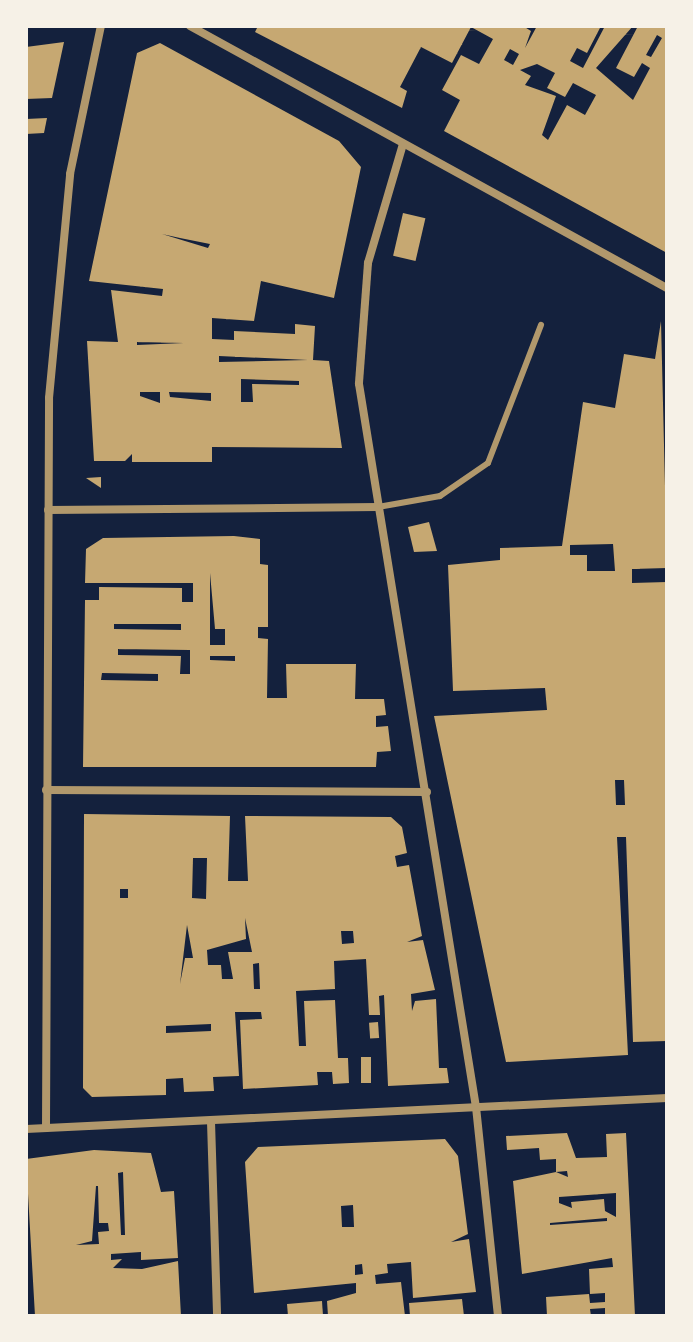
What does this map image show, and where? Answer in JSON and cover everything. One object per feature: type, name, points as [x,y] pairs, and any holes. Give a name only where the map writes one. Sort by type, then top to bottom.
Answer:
[{"type":"street","points":[[46,1128],[48,510],[60,250],[101,26]]},
{"type":"street","points":[[190,26],[667,288]]},
{"type":"street","points":[[403,144],[368,263],[358,328],[378,507],[427,792],[476,1107],[498,1316]]},
{"type":"street","points":[[48,510],[378,507]]},
{"type":"street","points":[[46,790],[427,792]]},
{"type":"street","points":[[26,1129],[667,1098]]},
{"type":"street","points":[[211,1122],[217,1316]]},
{"type":"lane","points":[[378,507],[440,496],[488,463],[541,325]]},
{"type":"building","points":[[258,26],[523,26],[531,31],[525,48],[537,26],[601,26],[587,53],[577,48],[570,61],[583,68],[605,26],[633,26],[596,68],[633,100],[650,68],[642,63],[634,77],[616,68],[638,26],[667,26],[667,253],[444,131],[460,100],[442,90],[461,55],[479,64],[493,39],[471,27],[452,63],[421,47],[400,87],[407,91],[402,108],[255,32]],"holes":[[[657,35],[662,38],[651,57],[646,55]],[[510,49],[519,54],[513,65],[504,60]],[[537,64],[555,73],[547,88],[565,97],[573,83],[596,95],[585,115],[567,105],[548,140],[542,135],[556,96],[525,85],[531,76],[520,70]]]},
{"type":"building","points":[[64,42],[52,98],[26,99],[26,47]]},
{"type":"building","points":[[160,43],[339,141],[361,167],[334,298],[261,281],[254,321],[212,318],[212,339],[234,340],[234,331],[295,334],[295,324],[315,326],[313,360],[329,361],[342,448],[212,447],[212,462],[132,462],[132,454],[125,461],[94,461],[87,341],[118,342],[111,290],[162,296],[163,289],[89,281],[137,53]],"holes":[[[162,234],[210,244],[208,248]],[[137,342],[184,343],[137,345]],[[219,356],[308,360],[219,362]],[[241,379],[299,381],[299,385],[252,384],[253,402],[241,402]],[[140,392],[160,392],[160,403],[140,396]],[[169,392],[211,393],[211,401],[170,397]]]},
{"type":"building","points":[[47,118],[44,133],[26,134],[26,119]]},
{"type":"building","points":[[403,213],[425,218],[416,261],[393,256]]},
{"type":"building","points":[[661,321],[667,568],[632,569],[632,583],[667,582],[667,1041],[633,1042],[626,837],[617,837],[628,1055],[506,1062],[434,716],[547,710],[545,688],[453,691],[448,565],[500,560],[500,548],[562,546],[583,402],[615,408],[624,354],[655,359]],"holes":[[[613,544],[615,571],[587,571],[587,555],[570,555],[570,545]],[[615,780],[624,780],[625,805],[616,805]]]},
{"type":"building","points":[[101,477],[101,488],[86,478]]},
{"type":"building","points":[[429,522],[437,551],[414,552],[408,527]]},
{"type":"building","points":[[234,536],[260,539],[260,564],[268,565],[268,627],[258,627],[258,638],[268,639],[267,698],[287,698],[286,664],[356,664],[355,699],[384,699],[386,715],[376,716],[376,727],[388,726],[391,751],[377,752],[376,767],[83,767],[85,600],[99,600],[99,587],[182,588],[182,602],[193,602],[193,583],[85,583],[86,549],[103,538]],"holes":[[[210,573],[215,629],[225,629],[225,645],[210,645]],[[114,624],[181,624],[181,630],[114,629]],[[118,649],[190,650],[190,674],[180,674],[181,656],[118,655]],[[210,656],[235,656],[235,661],[210,660]],[[102,673],[158,674],[158,681],[101,680]]]},
{"type":"building","points":[[84,814],[230,816],[228,881],[248,881],[245,816],[391,817],[402,827],[407,853],[395,856],[397,867],[409,865],[422,936],[407,942],[423,940],[435,990],[411,994],[412,1011],[415,1001],[436,999],[439,1068],[447,1068],[449,1083],[388,1086],[384,995],[379,996],[380,1015],[369,1015],[366,959],[334,961],[335,989],[296,991],[299,1046],[306,1046],[304,1001],[335,1000],[338,1058],[348,1058],[349,1083],[333,1084],[332,1072],[317,1072],[318,1085],[243,1089],[240,1020],[262,1019],[261,1012],[235,1012],[239,1076],[213,1077],[214,1091],[184,1092],[183,1078],[166,1079],[166,1095],[92,1097],[83,1088]],"holes":[[[193,858],[207,858],[206,899],[192,898]],[[120,889],[128,889],[128,898],[120,898]],[[245,918],[252,952],[228,952],[233,979],[222,979],[221,965],[208,965],[207,950],[246,939]],[[187,925],[193,958],[185,958],[180,984]],[[341,931],[353,931],[354,943],[342,944]],[[259,963],[260,989],[254,989],[253,964]],[[211,1024],[211,1031],[166,1033],[166,1026]]]},
{"type":"building","points":[[378,1022],[379,1038],[370,1039],[369,1023]]},
{"type":"building","points":[[361,1057],[371,1057],[371,1083],[361,1083]]},
{"type":"building","points":[[567,1133],[576,1158],[607,1157],[606,1134],[626,1133],[635,1316],[605,1316],[605,1308],[590,1309],[591,1316],[547,1316],[546,1297],[589,1294],[590,1303],[605,1302],[605,1293],[590,1294],[589,1269],[613,1267],[612,1258],[522,1274],[513,1181],[556,1172],[556,1159],[540,1160],[539,1148],[507,1150],[506,1136]],"holes":[[[616,1193],[616,1217],[605,1211],[604,1199],[571,1202],[572,1208],[559,1203],[559,1197]],[[607,1218],[607,1221],[550,1225],[550,1223]]]},
{"type":"building","points":[[445,1139],[458,1156],[468,1234],[451,1242],[469,1239],[476,1292],[413,1298],[411,1262],[387,1264],[388,1273],[375,1275],[376,1284],[401,1282],[405,1316],[328,1316],[327,1301],[356,1293],[356,1283],[254,1293],[245,1162],[258,1147]],"holes":[[[353,1205],[354,1227],[342,1227],[341,1206]],[[362,1264],[363,1274],[355,1275],[355,1265]]]},
{"type":"building","points":[[94,1150],[151,1153],[161,1192],[174,1191],[178,1258],[141,1260],[141,1252],[111,1254],[111,1260],[122,1259],[113,1268],[142,1269],[178,1261],[181,1316],[35,1316],[26,1159]],"holes":[[[123,1172],[125,1235],[121,1235],[118,1173]],[[96,1186],[99,1223],[108,1223],[109,1231],[98,1232],[99,1244],[76,1245],[92,1241]]]},
{"type":"building","points":[[462,1299],[464,1316],[410,1316],[409,1303]]},
{"type":"building","points":[[322,1301],[323,1316],[288,1316],[287,1304]]}]
